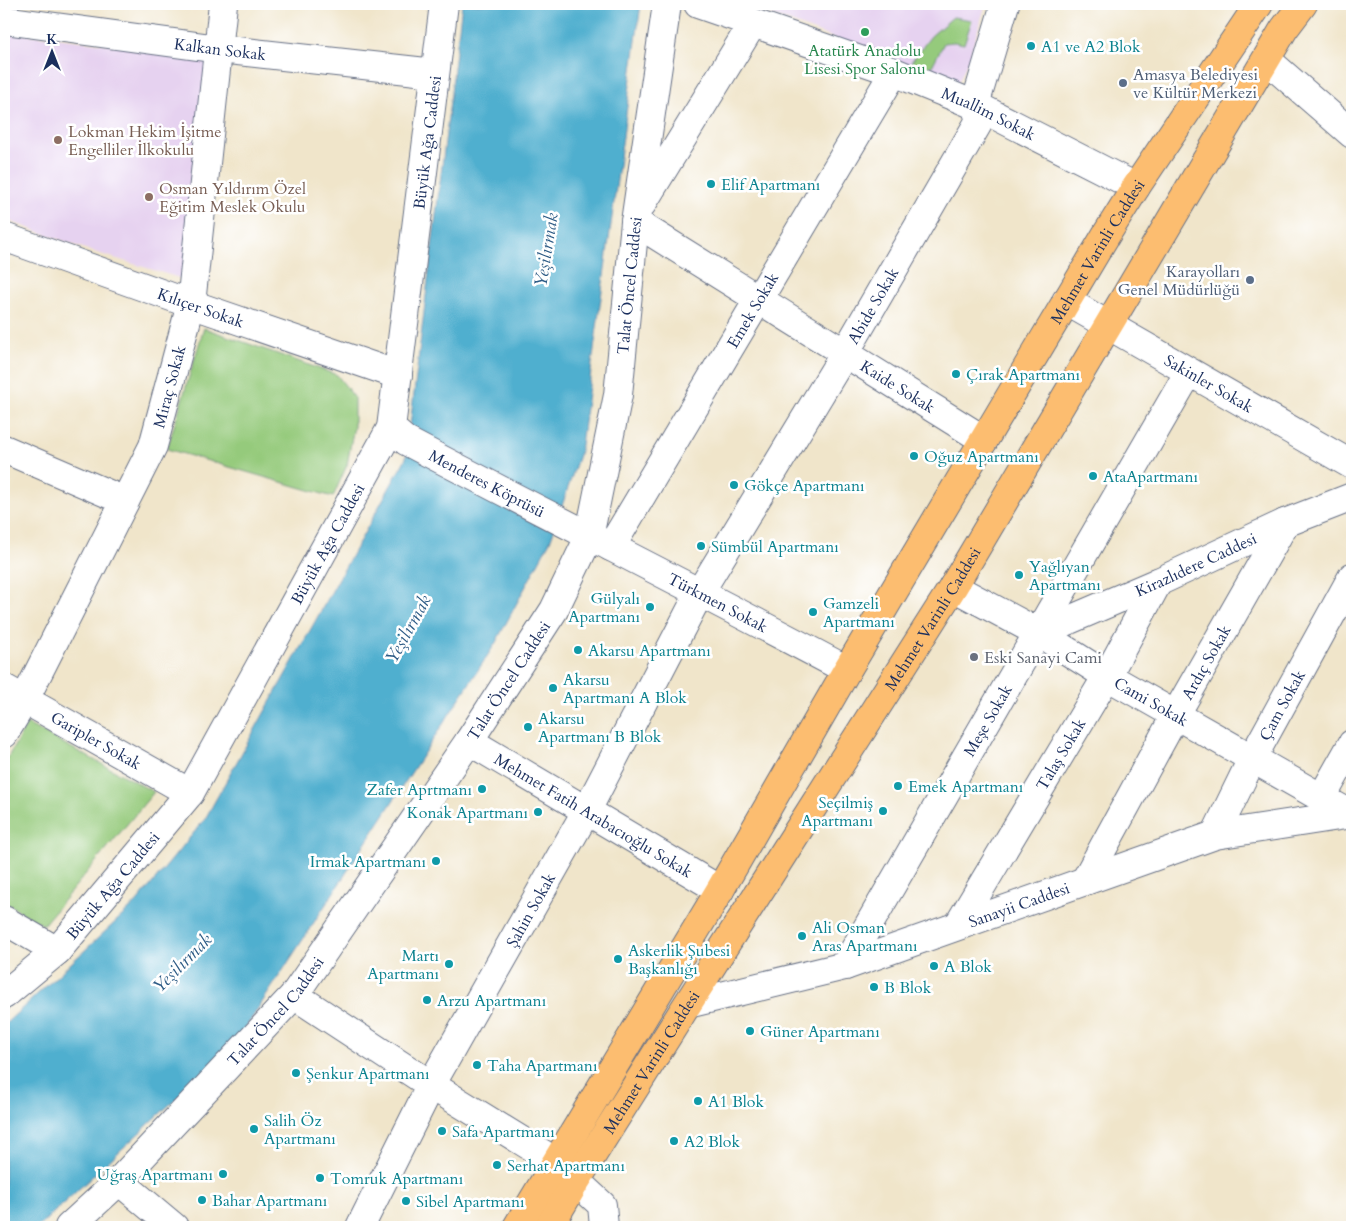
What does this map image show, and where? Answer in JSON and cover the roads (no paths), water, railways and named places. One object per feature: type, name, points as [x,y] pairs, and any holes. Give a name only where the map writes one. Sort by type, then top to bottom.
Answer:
[{"type":"main road","name":"Mehmet Varinli Caddesi","points":[[518,1227],[720,890],[847,670],[1066,301],[1136,187],[1259,4]]},
{"type":"main road","name":"Mehmet Varinli Caddesi","points":[[549,1227],[576,1181],[953,587],[1284,29],[1303,4]]},
{"type":"street","name":"Miraç Sokak","points":[[4,734],[14,693],[125,501],[153,446],[190,304],[223,4]]},
{"type":"street","name":"Büyük Ağa Caddesi","points":[[4,995],[57,951],[190,792],[399,434],[398,375],[444,4]]},
{"type":"street","name":"Talat Öncel Caddesi","points":[[69,1227],[119,1181],[294,995],[469,741],[554,610],[589,537],[618,395],[636,218],[667,4]]},
{"type":"street","name":"Muallim Sokak","points":[[698,4],[894,72],[976,105],[1136,187]]},
{"type":"street","name":"Abide Sokak","points":[[700,592],[845,353],[980,120],[976,105],[1005,4]]},
{"type":"street","name":"Kalkan Sokak","points":[[4,20],[219,49],[435,73]]},
{"type":"street","points":[[636,218],[752,23]]},
{"type":"street","points":[[1266,60],[1352,134]]},
{"type":"street","name":"Emek Sokak","points":[[589,537],[758,299],[894,72]]},
{"type":"street","name":"Kaide Sokak","points":[[636,218],[758,299],[984,440]]},
{"type":"street","name":"Kılıçer Sokak","points":[[4,236],[190,304],[398,375]]},
{"type":"street","name":"Sakinler Sokak","points":[[1066,301],[1352,465]]},
{"type":"street","name":"Meşe Sokak","points":[[845,966],[1189,372]]},
{"type":"street","name":"Menderes Köprüsü","points":[[399,434],[589,537]]},
{"type":"street","points":[[4,449],[125,501]]},
{"type":"street","name":"Kirazlıdere Caddesi","points":[[1039,633],[1158,582],[1285,523],[1352,497]]},
{"type":"street","name":"Ardıç Sokak","points":[[1085,881],[1176,714],[1285,523]]},
{"type":"street","name":"Türkmen Sokak","points":[[589,537],[700,592],[847,670]]},
{"type":"street","name":"Çam Sokak","points":[[1215,835],[1252,759],[1352,577]]},
{"type":"street","name":"Talaş Sokak","points":[[959,924],[1107,676],[1158,582]]},
{"type":"street","name":"Cami Sokak","points":[[953,587],[1039,633],[1107,676],[1351,814]]},
{"type":"street","name":"Şahin Sokak","points":[[360,1227],[431,1085],[587,810],[700,592]]},
{"type":"street","name":"Garipler Sokak","points":[[14,693],[190,792]]},
{"type":"street","name":"Mehmet Fatih Arabacıoğlu Sokak","points":[[469,741],[720,890]]},
{"type":"street","points":[[1321,798],[1352,744]]},
{"type":"street","name":"Sanayii Caddesi","points":[[688,1004],[845,966],[959,924],[1215,835],[1351,814]]},
{"type":"street","points":[[4,920],[57,951]]},
{"type":"street","points":[[294,995],[431,1085],[556,1162]]},
{"type":"street","points":[[119,1181],[174,1227]]},
{"type":"street","points":[[576,1181],[602,1205],[604,1227]]},
{"type":"water","name":"Yeşilırmak","points":[[462,4],[641,4],[580,452],[551,539],[495,644],[235,1044],[38,1227],[4,1227],[4,1025],[137,902],[205,819],[406,458]]},
{"type":"place","name":"Atatürk Anadolu Lisesi Spor Salonu","points":[[865,32]]},
{"type":"place","name":"A1 ve A2 Blok","points":[[1031,46]]},
{"type":"place","name":"Amasya Belediyesi ve Kültür Merkezi","points":[[1123,83]]},
{"type":"place","name":"Lokman Hekim İşitme Engelliler İlkokulu","points":[[58,140]]},
{"type":"place","name":"Elif Apartmanı","points":[[711,184]]},
{"type":"place","name":"Osman Yıldırım Özel Eğitim Meslek Okulu","points":[[149,197]]},
{"type":"place","name":"Karayolları Genel Müdürlüğü","points":[[1250,280]]},
{"type":"place","name":"Çırak Apartmanı","points":[[956,374]]},
{"type":"place","name":"Oğuz Apartmanı","points":[[914,456]]},
{"type":"place","name":"AtaApartmanı","points":[[1093,476]]},
{"type":"place","name":"Gökçe Apartmanı","points":[[734,485]]},
{"type":"place","name":"Sümbül Apartmanı","points":[[701,546]]},
{"type":"place","name":"Yağlıyan Apartmanı","points":[[1019,575]]},
{"type":"place","name":"Gülyalı Apartmanı","points":[[650,607]]},
{"type":"place","name":"Gamzeli Apartmanı","points":[[813,612]]},
{"type":"place","name":"Akarsu Apartmanı","points":[[578,650]]},
{"type":"place","name":"Eski Sanayi Cami","points":[[974,657]]},
{"type":"place","name":"Akarsu Apartmanı A Blok","points":[[553,688]]},
{"type":"place","name":"Akarsu Apartmanı B Blok","points":[[528,727]]},
{"type":"place","name":"Emek Apartmanı","points":[[898,786]]},
{"type":"place","name":"Zafer Aprtmanı","points":[[482,789]]},
{"type":"place","name":"Seçilmiş Apartmanı","points":[[883,811]]},
{"type":"place","name":"Konak Apartmanı","points":[[538,812]]},
{"type":"place","name":"Irmak Apartmanı","points":[[436,861]]},
{"type":"place","name":"Ali Osman Aras Apartmanı","points":[[802,936]]},
{"type":"place","name":"Askerlik Şubesi Başkanlığı","points":[[618,959]]},
{"type":"place","name":"Martı Apartmanı","points":[[449,964]]},
{"type":"place","name":"A Blok","points":[[934,966]]},
{"type":"place","name":"B Blok","points":[[874,987]]},
{"type":"place","name":"Arzu Apartmanı","points":[[427,1000]]},
{"type":"place","name":"Güner Apartmanı","points":[[750,1031]]},
{"type":"place","name":"Taha Apartmanı","points":[[477,1065]]},
{"type":"place","name":"Şenkur Apartmanı","points":[[296,1073]]},
{"type":"place","name":"A1 Blok","points":[[698,1101]]},
{"type":"place","name":"Salih Öz Apartmanı","points":[[254,1129]]},
{"type":"place","name":"Safa Apartmanı","points":[[442,1131]]},
{"type":"place","name":"A2 Blok","points":[[674,1141]]},
{"type":"place","name":"Serhat Apartmanı","points":[[497,1165]]},
{"type":"place","name":"Uğraş Apartmanı","points":[[223,1174]]},
{"type":"place","name":"Tomruk Apartmanı","points":[[320,1178]]},
{"type":"place","name":"Bahar Apartmanı","points":[[202,1200]]},
{"type":"place","name":"Sibel Apartmanı","points":[[406,1201]]}]
